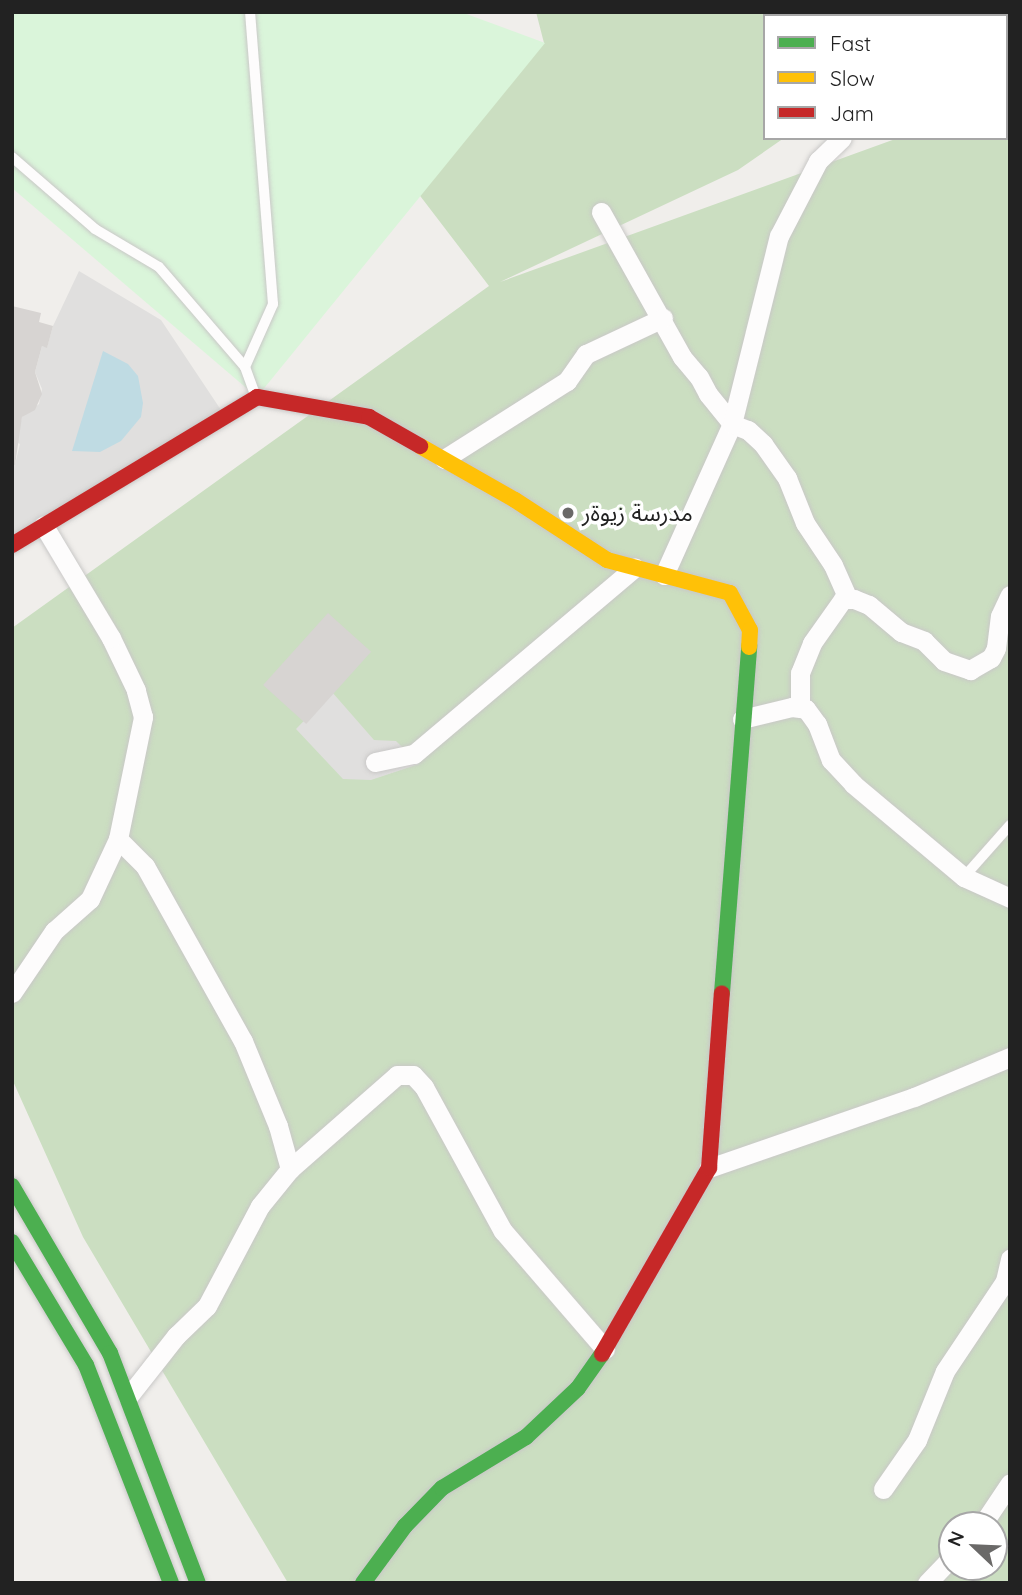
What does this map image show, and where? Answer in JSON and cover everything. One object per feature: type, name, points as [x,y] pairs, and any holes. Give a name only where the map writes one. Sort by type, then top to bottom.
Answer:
[{"type":"street","points":[[664,575],[733,424],[779,236],[818,161],[840,140]]},
{"type":"street","points":[[601,212],[682,356],[733,424],[748,430],[780,468],[805,523],[833,565],[848,599]]},
{"type":"street","points":[[444,459],[567,381],[586,354],[663,318]]},
{"type":"street","points":[[12,545],[257,397],[369,417],[515,500],[607,560],[730,593],[750,630],[709,1168],[604,1349],[578,1388],[544,1422],[506,1450],[461,1473],[423,1506],[363,1583]]},
{"type":"street","points":[[12,993],[54,931],[90,899],[118,839],[144,717],[136,690],[111,638],[44,526]]},
{"type":"street","points":[[375,762],[414,754],[635,567]]},
{"type":"street","points":[[800,706],[800,673],[812,643],[843,599],[869,605],[901,632],[924,641],[944,661],[970,670],[991,658],[996,648],[1000,616],[1010,595]]},
{"type":"street","points":[[742,719],[800,706],[812,715],[824,747],[840,770],[964,877],[1010,898]]},
{"type":"street","points":[[118,839],[145,866],[243,1041],[278,1126],[290,1169]]},
{"type":"street","points":[[709,1168],[914,1097],[1010,1057]]},
{"type":"street","points":[[128,1397],[176,1336],[207,1306],[260,1206],[290,1169],[397,1074],[414,1076],[425,1087],[503,1231],[604,1349]]},
{"type":"street","points":[[12,1186],[99,1331],[128,1397],[198,1583]]},
{"type":"street","points":[[12,1242],[86,1364],[171,1583]]},
{"type":"street","points":[[883,1489],[917,1440],[945,1371],[1005,1282],[1010,1259]]},
{"type":"street","points":[[991,1511],[1010,1483]]},
{"type":"lane","points":[[246,367],[273,304],[250,12]]},
{"type":"lane","points":[[12,157],[96,229],[159,267],[246,367],[257,397]]},
{"type":"lane","points":[[964,877],[1010,825]]},
{"type":"green space","points":[[12,12],[461,12],[545,43],[257,397],[12,188]]},
{"type":"green space","points":[[536,12],[981,12],[763,14],[763,140],[781,140],[738,170],[500,282],[892,140],[1008,140],[1010,98],[1010,1583],[288,1583],[83,1237],[12,1079],[12,628],[489,286],[369,129],[544,43]]},
{"type":"shaded area","points":[[79,271],[161,320],[225,416],[12,545],[12,464],[15,464],[20,444],[16,442],[22,417],[39,404],[42,389],[35,372],[42,346],[47,347],[53,326]]},
{"type":"shaded area","points":[[332,692],[374,740],[396,741],[419,764],[371,780],[343,779],[296,729]]},
{"type":"water","points":[[103,351],[128,364],[138,376],[143,403],[141,417],[121,441],[100,452],[72,451]]},
{"type":"building","points":[[12,306],[41,313],[39,322],[53,326],[47,348],[42,346],[35,372],[42,394],[35,410],[22,417],[15,465],[12,464]]},
{"type":"building","points":[[328,613],[371,652],[306,724],[263,685]]},
{"type":"traffic: fast","points":[[722,993],[749,647]]},
{"type":"traffic: fast","points":[[12,1186],[110,1353],[198,1583]]},
{"type":"traffic: fast","points":[[12,1242],[86,1365],[171,1583]]},
{"type":"traffic: fast","points":[[363,1583],[405,1526],[442,1488],[526,1437],[578,1388],[602,1354]]},
{"type":"traffic: slow","points":[[420,446],[515,500],[607,560],[730,593],[750,630],[749,647]]},
{"type":"traffic: jam","points":[[12,545],[257,397],[369,417],[420,446]]},
{"type":"traffic: jam","points":[[602,1354],[709,1168],[722,993]]},
{"type":"place","name":"مدرسة زيوةر","points":[[568,513]]}]
